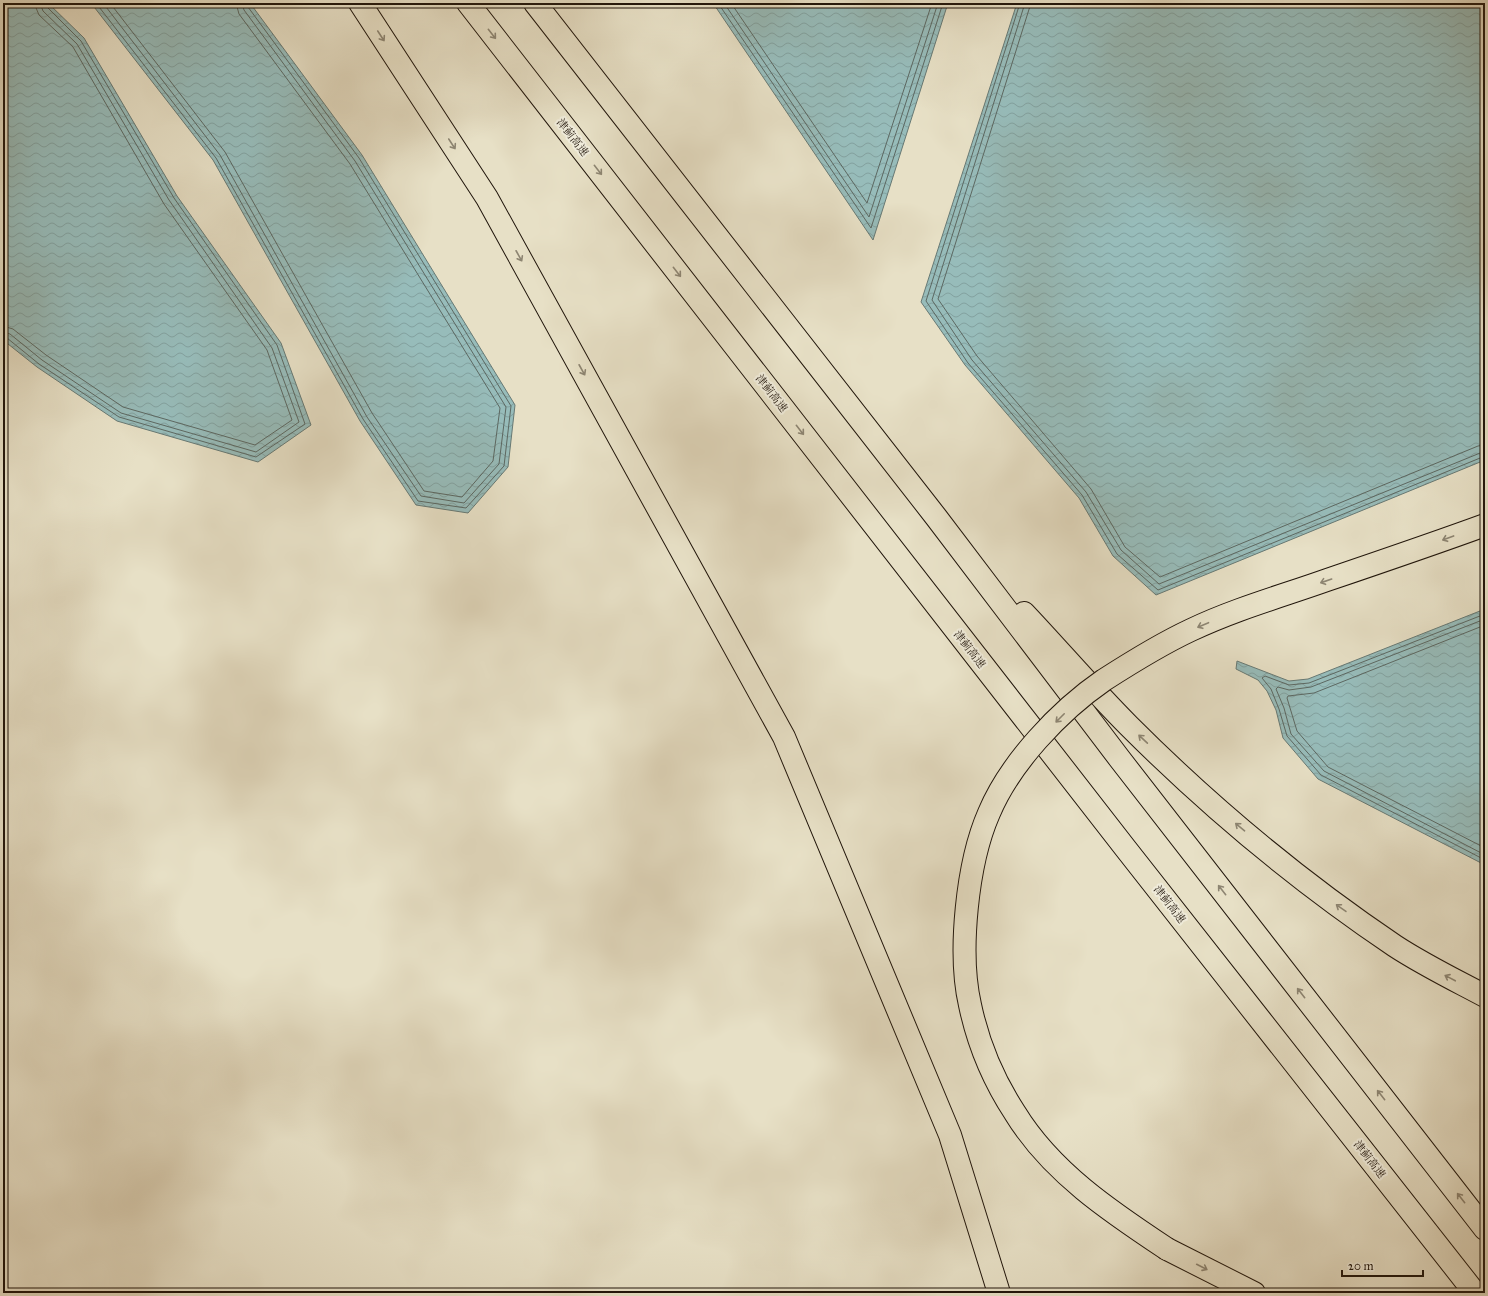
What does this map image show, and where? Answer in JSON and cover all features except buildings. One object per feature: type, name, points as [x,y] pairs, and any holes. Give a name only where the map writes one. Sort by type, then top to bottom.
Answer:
[{"type":"highway","points":[[360,3],[487,198],[784,736],[950,1135],[1000,1293]]},
{"type":"highway","name":"津蓟高速","points":[[468,3],[1131,856],[1475,1293]]},
{"type":"highway","points":[[535,3],[936,517],[1119,758],[1485,1229]]},
{"type":"highway","points":[[936,517],[1129,726],[1206,798],[1326,898],[1396,946],[1437,971],[1485,996]]},
{"type":"highway","points":[[1254,1293],[1167,1249],[1099,1202],[1040,1147],[1015,1113],[980,1040],[969,1003],[965,935],[967,899],[976,853],[989,813],[1010,775],[1033,746],[1062,715],[1102,682],[1164,644],[1221,617],[1485,525]]},
{"type":"water","points":[[3,3],[48,3],[84,38],[177,196],[281,343],[311,425],[258,462],[117,421],[37,367],[3,340]]},
{"type":"water","points":[[91,3],[250,3],[362,155],[515,405],[508,467],[468,513],[416,505],[360,421],[213,160]]},
{"type":"water","points":[[713,3],[948,3],[873,240]]},
{"type":"water","points":[[1017,3],[1485,3],[1485,460],[1156,595],[1113,556],[1079,498],[965,365],[921,302]]},
{"type":"water","points":[[1485,609],[1485,865],[1318,779],[1283,738],[1276,710],[1267,691],[1258,680],[1236,669],[1237,661],[1289,681],[1308,679]]}]
